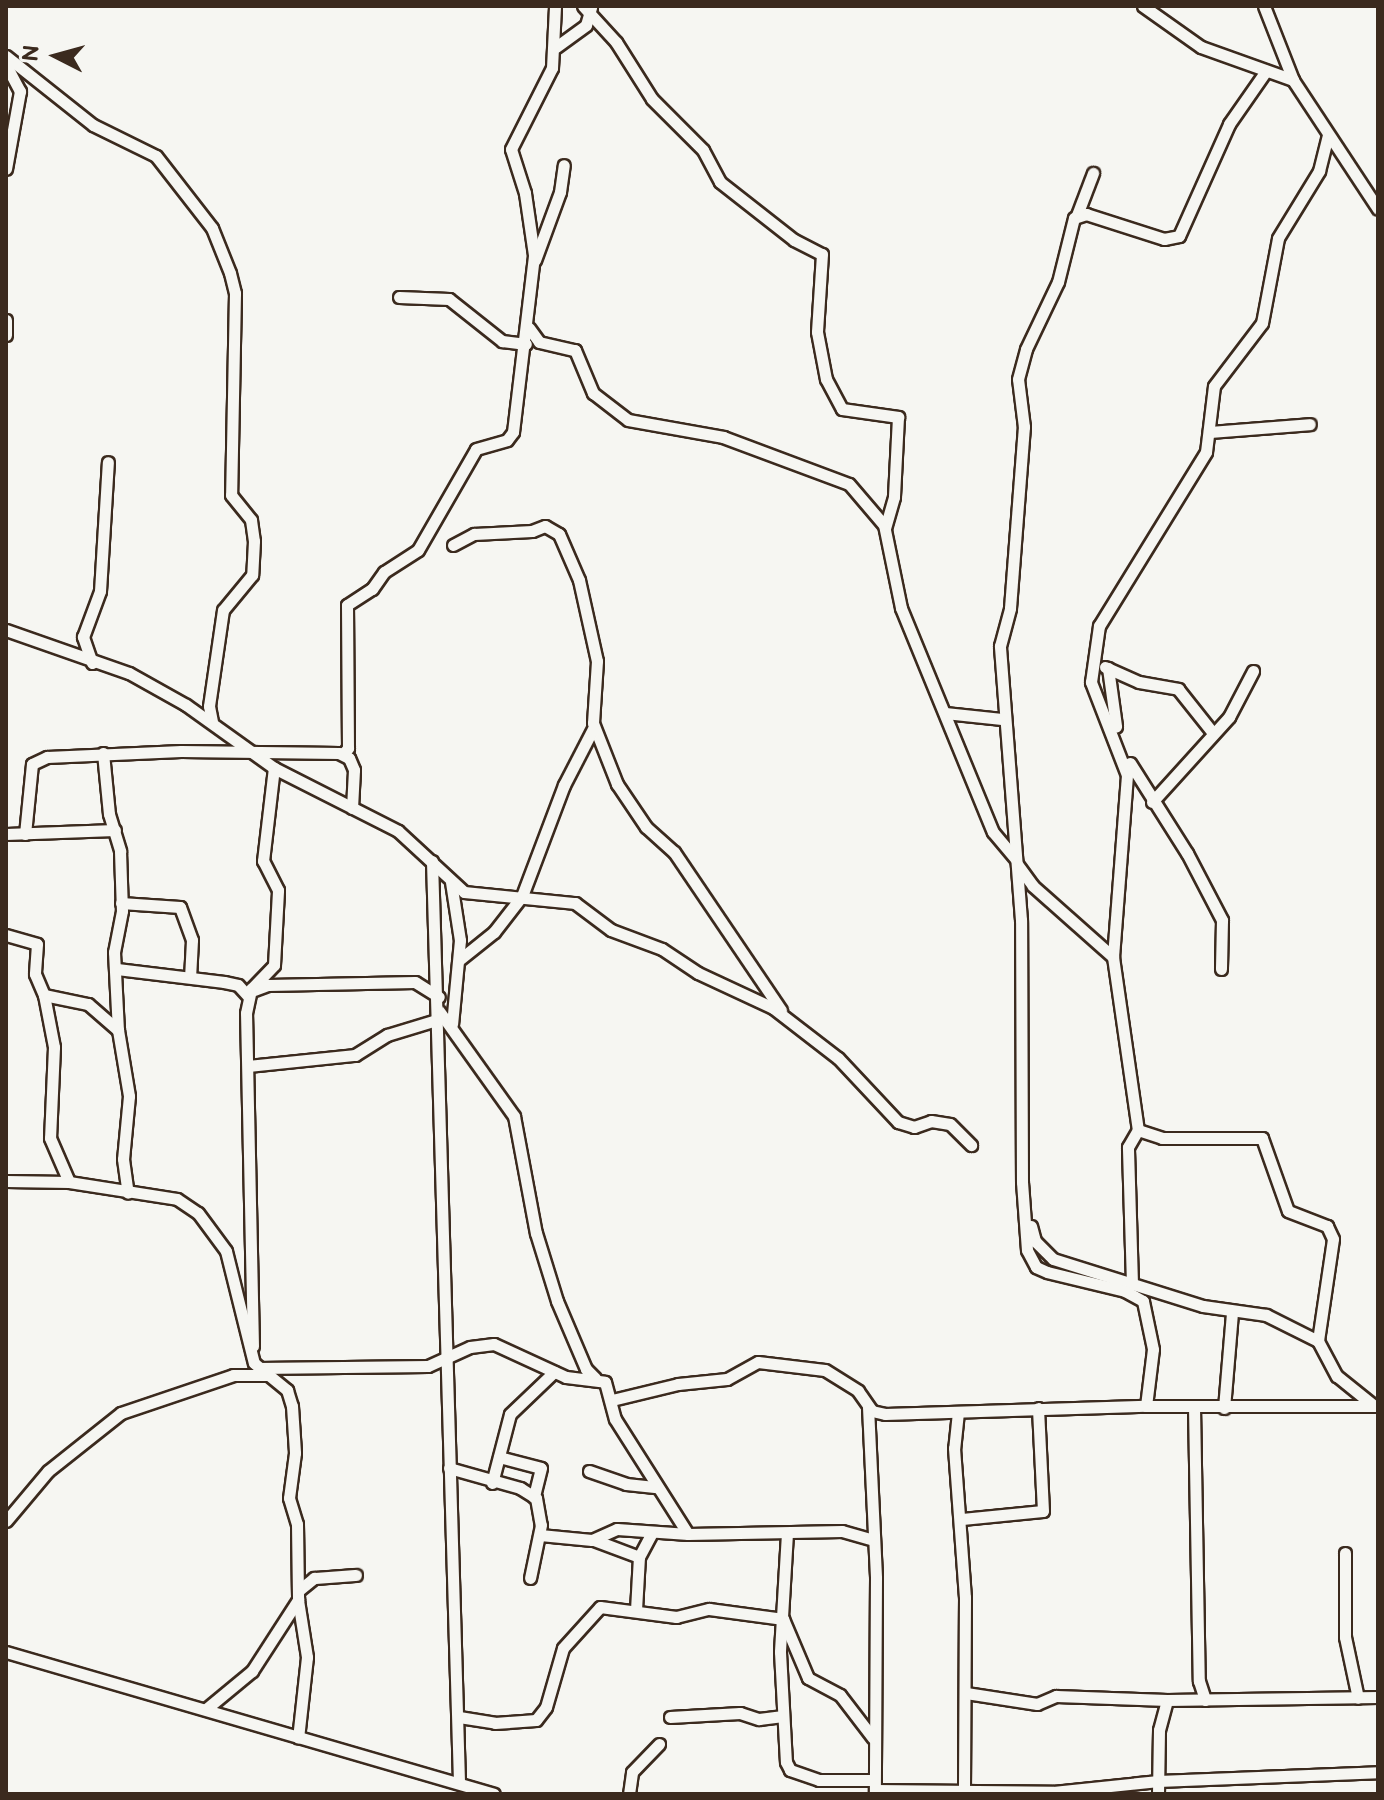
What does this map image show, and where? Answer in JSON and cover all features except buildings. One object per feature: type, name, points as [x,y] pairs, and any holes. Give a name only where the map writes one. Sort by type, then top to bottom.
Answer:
[{"type":"street","points":[[343,754],[348,748],[350,663],[346,607],[384,572],[418,550],[476,449],[510,436],[526,344],[534,255],[527,206],[511,149],[552,68],[556,47],[555,6]]},
{"type":"street","points":[[1143,6],[1201,47],[1293,80]]},
{"type":"street","points":[[1264,6],[1293,80],[1378,209]]},
{"type":"street","points":[[556,47],[583,27],[588,9]]},
{"type":"street","points":[[588,9],[616,42],[652,99],[703,150],[708,167],[729,192],[822,254],[817,332],[826,379],[842,409],[898,417],[894,497],[885,528],[901,608],[993,832],[1033,886],[1113,957]]},
{"type":"street","points":[[6,56],[93,125],[156,156],[212,228],[230,273],[235,293],[231,495],[251,520],[254,541],[252,575],[223,610],[209,706],[212,722]]},
{"type":"street","points":[[6,65],[20,91],[6,169]]},
{"type":"street","points":[[1077,215],[1122,222],[1164,239],[1179,236],[1229,124],[1266,71]]},
{"type":"street","points":[[1132,1284],[1128,1147],[1138,1130],[1113,957],[1127,767],[1091,682],[1093,665],[1105,613],[1206,452],[1214,386],[1262,323],[1278,238],[1319,171],[1328,136]]},
{"type":"street","points":[[531,272],[560,192],[564,165]]},
{"type":"street","points":[[1093,173],[1051,301],[1026,349],[1018,379],[1024,427],[1010,608],[1000,639],[1002,719],[1016,861],[1022,1182],[1027,1250],[1036,1267],[1143,1301],[1153,1349],[1146,1406]]},
{"type":"street","points":[[399,297],[449,299],[502,341],[526,344]]},
{"type":"street","points":[[6,320],[6,335]]},
{"type":"street","points":[[527,324],[539,342],[575,350],[593,393],[621,416],[644,425],[723,437],[836,478],[849,484],[885,528]]},
{"type":"street","points":[[1209,432],[1310,424]]},
{"type":"street","points":[[92,664],[83,637],[100,591],[108,462]]},
{"type":"street","points":[[453,545],[474,534],[532,531],[545,526],[559,534],[579,580],[597,661],[594,727],[617,784],[646,827],[674,852],[784,1014]]},
{"type":"street","points":[[6,630],[92,664],[129,673],[212,722],[274,768],[398,831],[469,894],[522,896],[575,903],[611,930],[662,949],[698,973],[784,1014],[838,1058],[898,1122],[914,1127],[931,1121],[950,1124],[971,1145]]},
{"type":"street","points":[[1093,665],[1139,682],[1178,689],[1213,733]]},
{"type":"street","points":[[1108,668],[1119,739],[1152,802],[1187,853],[1222,920],[1221,969]]},
{"type":"street","points":[[1152,802],[1231,715],[1253,671]]},
{"type":"street","points":[[945,713],[1002,719]]},
{"type":"street","points":[[459,960],[494,932],[522,896],[564,785],[594,727]]},
{"type":"street","points":[[25,834],[33,762],[103,753],[249,751],[343,754]]},
{"type":"street","points":[[103,753],[115,830],[121,903],[117,969],[118,1030],[129,1096],[123,1159],[128,1193]]},
{"type":"street","points":[[343,754],[354,770],[352,808]]},
{"type":"street","points":[[260,1367],[248,1066],[249,994],[274,965],[278,890],[263,861],[274,768]]},
{"type":"street","points":[[6,834],[115,830]]},
{"type":"street","points":[[432,861],[439,997],[444,1018],[449,1468],[459,1782]]},
{"type":"street","points":[[444,1018],[459,960],[460,931],[451,881]]},
{"type":"street","points":[[121,903],[180,907],[192,940],[190,976]]},
{"type":"street","points":[[6,935],[37,944],[35,974],[44,995],[54,1047],[50,1138],[69,1182]]},
{"type":"street","points":[[117,969],[190,976],[238,985],[249,994]]},
{"type":"street","points":[[249,994],[268,985],[415,982],[439,997]]},
{"type":"street","points":[[44,995],[91,1005],[118,1030]]},
{"type":"street","points":[[248,1066],[355,1055],[387,1035],[444,1018]]},
{"type":"street","points":[[444,1018],[514,1116],[536,1233],[557,1301],[586,1369],[595,1378]]},
{"type":"street","points":[[1138,1130],[1162,1138],[1265,1140],[1288,1211],[1324,1223],[1333,1239],[1318,1341]]},
{"type":"street","points":[[6,1181],[69,1182],[177,1199],[213,1229],[229,1260],[260,1367],[287,1390],[292,1406],[295,1453],[289,1498],[297,1524],[298,1595],[307,1657],[298,1738]]},
{"type":"street","points":[[1022,1182],[1032,1232],[1046,1253],[1132,1284],[1232,1312],[1266,1315],[1318,1341],[1337,1376],[1376,1406]]},
{"type":"street","points":[[1224,1408],[1232,1312]]},
{"type":"street","points":[[6,1521],[48,1471],[121,1413],[260,1367],[418,1367],[494,1344],[554,1372],[595,1378],[607,1384],[615,1419],[688,1534]]},
{"type":"street","points":[[612,1400],[678,1384],[727,1379],[752,1363],[805,1363],[840,1377],[868,1407],[885,1414],[1146,1406],[1376,1406]]},
{"type":"street","points":[[492,1483],[516,1405],[554,1372]]},
{"type":"street","points":[[868,1407],[873,1540],[875,1788]]},
{"type":"street","points":[[1194,1407],[1202,1694]]},
{"type":"street","points":[[962,1519],[1043,1511],[1038,1408]]},
{"type":"street","points":[[958,1412],[954,1448],[962,1519],[966,1693],[964,1791]]},
{"type":"street","points":[[870,1425],[885,1414]]},
{"type":"street","points":[[499,1457],[541,1468],[534,1497]]},
{"type":"street","points":[[449,1468],[492,1483],[520,1488],[534,1497],[541,1510],[540,1535],[530,1578]]},
{"type":"street","points":[[589,1471],[626,1484],[657,1487]]},
{"type":"street","points":[[594,1540],[617,1529],[688,1534],[842,1531],[873,1540]]},
{"type":"street","points":[[636,1610],[639,1557],[652,1533]]},
{"type":"street","points":[[787,1533],[783,1716],[790,1770],[819,1780],[875,1788],[1053,1792],[1158,1788],[1378,1772]]},
{"type":"street","points":[[540,1535],[594,1540],[639,1557]]},
{"type":"street","points":[[1345,1553],[1345,1637],[1358,1698]]},
{"type":"street","points":[[206,1709],[252,1671],[298,1595],[314,1578],[356,1575]]},
{"type":"street","points":[[459,1717],[495,1723],[536,1720],[546,1707],[563,1648],[596,1610],[611,1605],[676,1617],[709,1609],[783,1619]]},
{"type":"street","points":[[783,1619],[808,1678],[840,1695],[873,1738]]},
{"type":"street","points":[[6,1652],[494,1794]]},
{"type":"street","points":[[966,1693],[1037,1704],[1056,1696],[1167,1700],[1190,1700],[1202,1694],[1378,1697]]},
{"type":"street","points":[[1158,1788],[1159,1730],[1167,1700]]},
{"type":"street","points":[[670,1717],[740,1713],[759,1719],[783,1716]]},
{"type":"street","points":[[629,1794],[632,1772],[659,1744]]},
{"type":"street","points":[[818,1794],[819,1780]]}]
